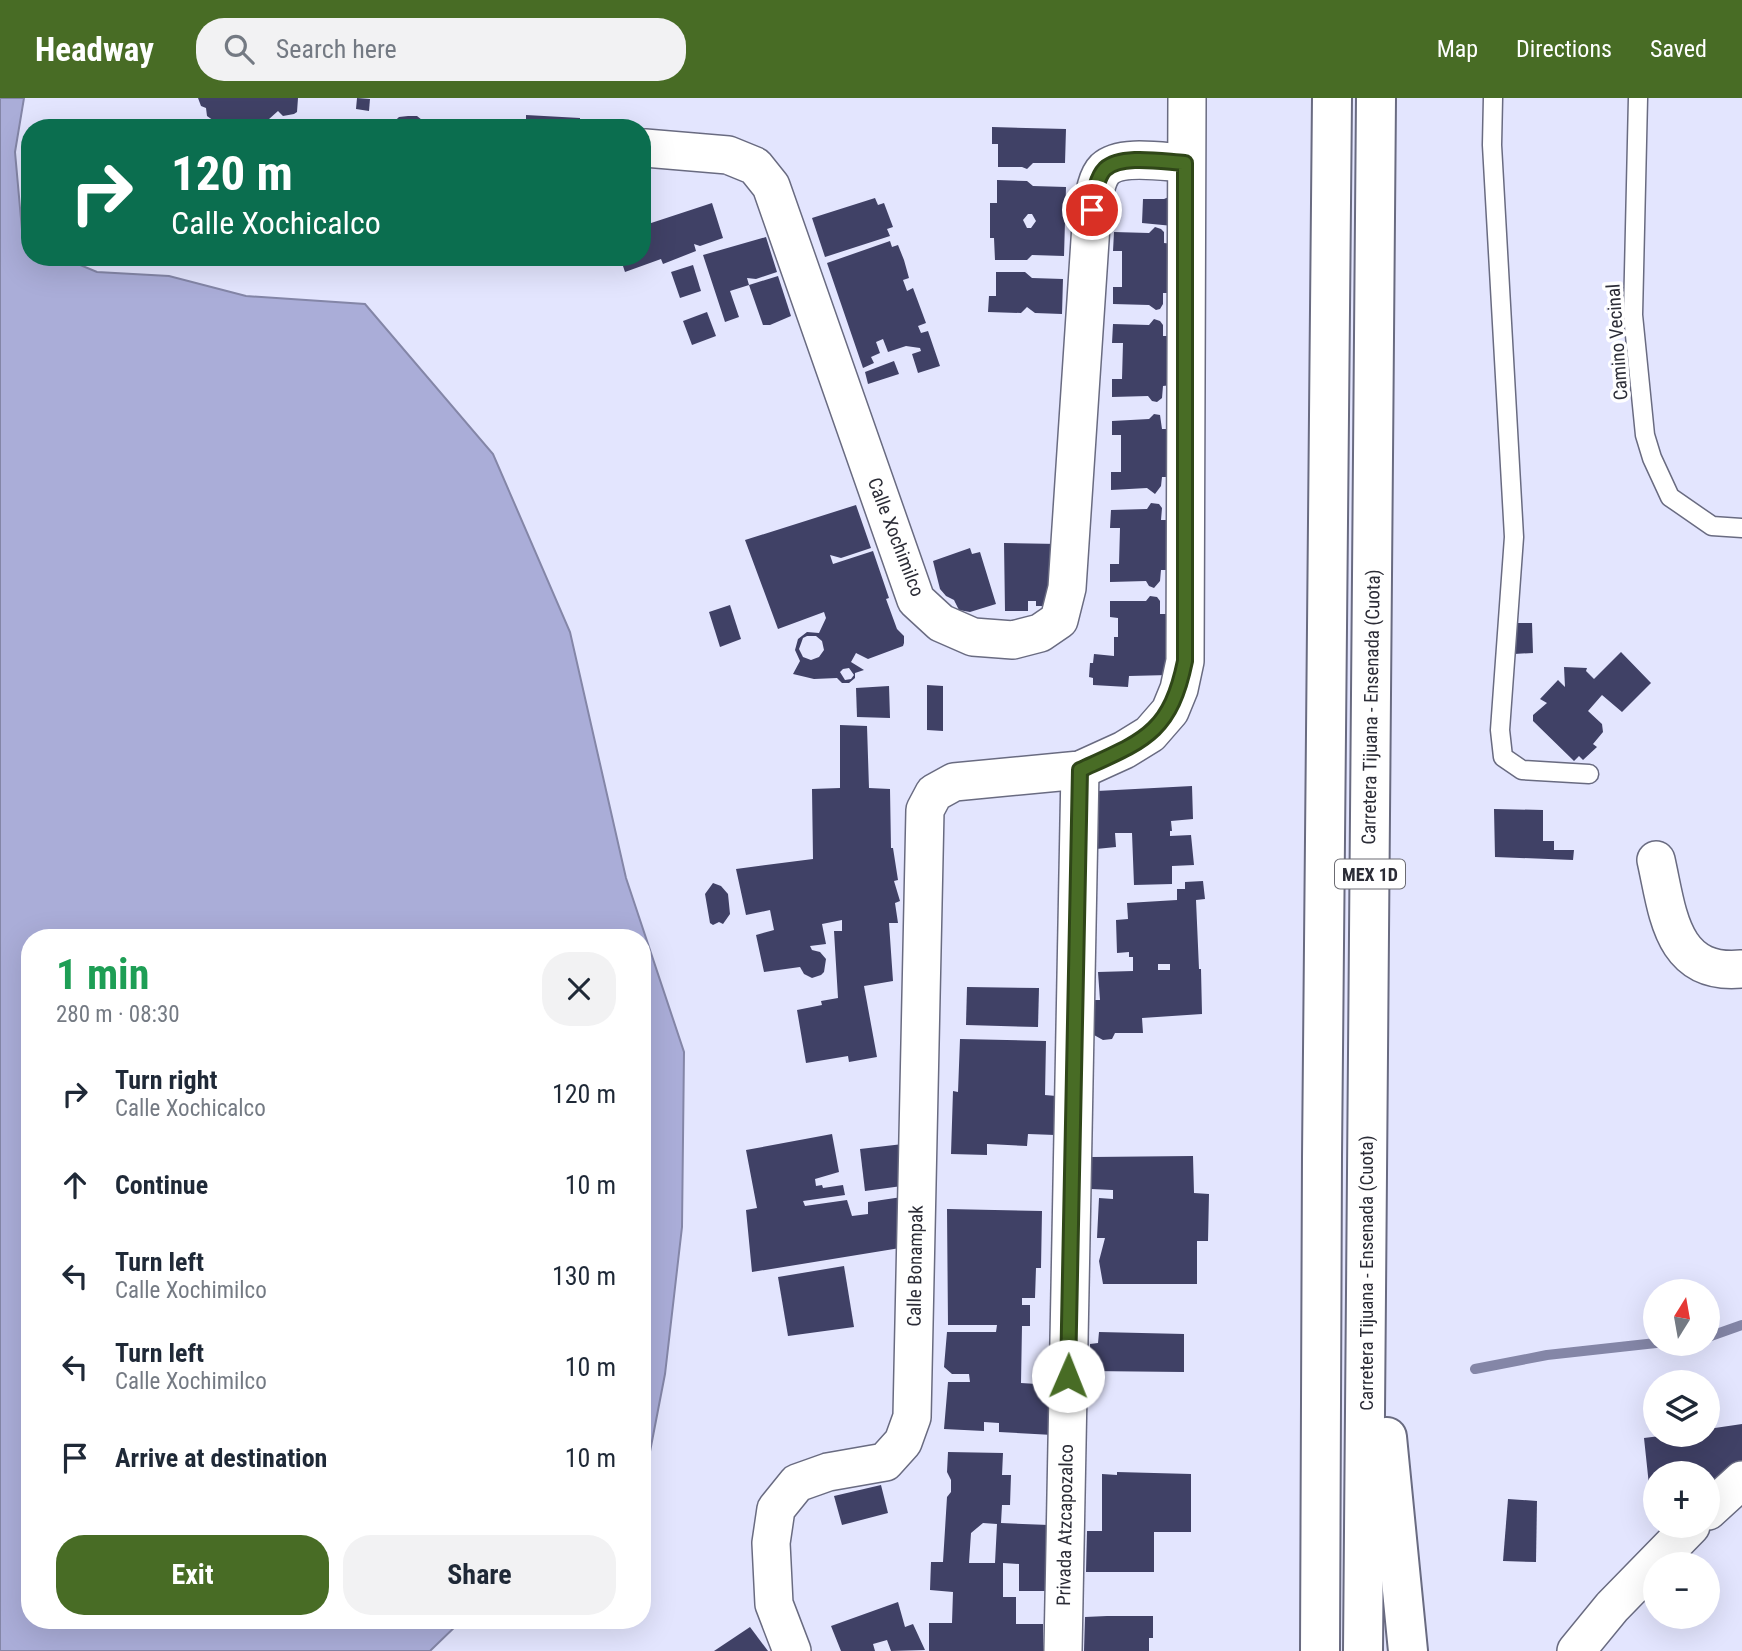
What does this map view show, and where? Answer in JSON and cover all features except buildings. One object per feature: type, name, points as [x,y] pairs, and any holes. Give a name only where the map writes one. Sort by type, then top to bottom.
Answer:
[{"type":"highway","name":"MEX 1D","points":[[1320,1651],[1332,98]]},
{"type":"highway","name":"Carretera Tijuana - Ensenada (Cuota)","points":[[1363,1651],[1376,98]]},
{"type":"highway","points":[[1367,1138],[1384,1403],[1408,1651]]},
{"type":"street","points":[[1080,770],[1124,750],[1150,734],[1170,711],[1180,689],[1185,661],[1187,98]]},
{"type":"street","name":"Calle Xochimilco","points":[[651,149],[727,155],[755,166],[771,186],[916,600],[942,623],[973,637],[1013,640],[1040,633],[1059,621],[1067,588],[1092,210],[1096,188],[1104,170],[1118,161],[1185,163]]},
{"type":"street","name":"Calle Bonampak","points":[[793,1651],[774,1604],[771,1543],[776,1508],[797,1483],[828,1472],[885,1462],[903,1442],[912,1417],[925,810],[934,793],[954,782],[1080,770]]},
{"type":"street","name":"Privada Atzcapozalco","points":[[1063,1651],[1080,770]]},
{"type":"street","points":[[1656,859],[1670,924],[1683,950],[1702,966],[1742,969]]},
{"type":"street","points":[[1720,1500],[1742,1480]]},
{"type":"street","points":[[1576,1651],[1612,1607],[1679,1538]]},
{"type":"lane","points":[[1493,98],[1492,145],[1514,537],[1501,744],[1503,757],[1522,770],[1589,774]]},
{"type":"lane","name":"Camino Vecinal","points":[[1639,98],[1633,315],[1645,435],[1652,458],[1671,497],[1712,526],[1742,528]]},
{"type":"water","points":[[0,98],[24,98],[15,152],[21,219],[21,266],[83,266],[97,272],[169,276],[246,296],[365,304],[493,454],[570,632],[626,878],[643,929],[21,929],[21,1629],[453,1629],[430,1651],[0,1651]]},
{"type":"water","points":[[651,953],[684,1052],[682,1227],[665,1374],[651,1446]]},
{"type":"waterway","points":[[1720,1333],[1742,1325]]},
{"type":"waterway","points":[[1475,1369],[1547,1355],[1643,1344]]},
{"type":"route","points":[[1068,1376],[1080,770],[1124,750],[1150,734],[1170,711],[1180,689],[1185,661],[1185,163],[1118,161],[1104,170],[1096,188],[1092,210]]}]
